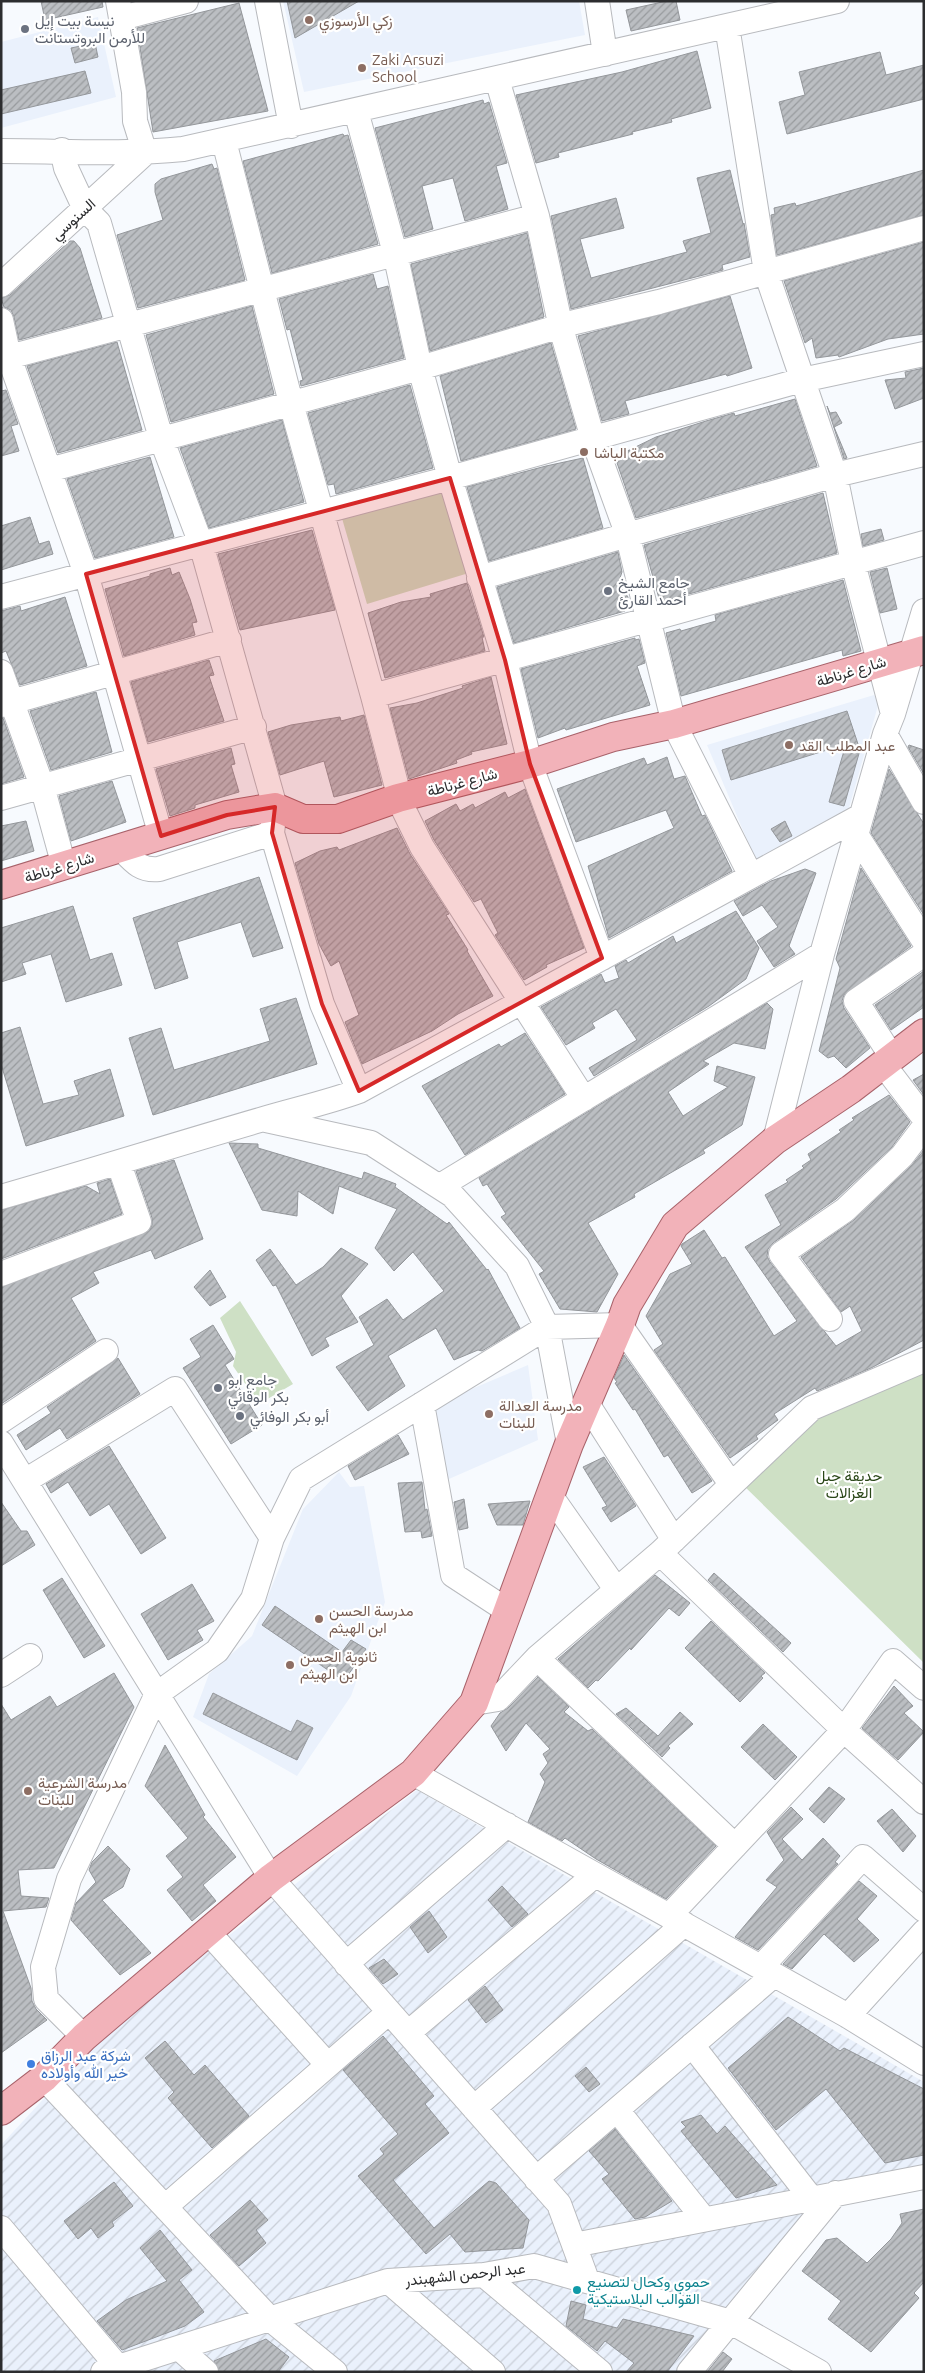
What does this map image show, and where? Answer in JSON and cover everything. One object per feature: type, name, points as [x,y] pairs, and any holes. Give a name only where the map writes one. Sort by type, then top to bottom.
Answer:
[{"type":"main road","name":"شارع غرناطة","points":[[1,885],[227,815],[273,820],[338,819],[399,799],[530,764],[613,737],[674,724],[917,652]]},
{"type":"main road","points":[[1,2111],[44,2078],[84,2037],[271,1878],[413,1772],[474,1703],[568,1444],[627,1305],[675,1225],[775,1140],[924,1033]]},
{"type":"street","points":[[145,153],[135,121],[134,92],[120,10],[186,1]]},
{"type":"street","points":[[267,1],[291,126]]},
{"type":"street","points":[[596,1],[605,54]]},
{"type":"street","points":[[1,150],[145,153],[183,149],[727,26],[795,6],[837,1]]},
{"type":"street","points":[[727,26],[766,272],[835,475],[853,563],[880,662],[889,724],[924,802]]},
{"type":"street","points":[[497,79],[537,216],[561,328],[592,439],[627,533],[647,621],[674,724],[751,876]]},
{"type":"street","points":[[356,111],[395,253],[420,368],[479,578],[505,660],[530,764],[602,958]]},
{"type":"street","points":[[224,141],[291,403],[373,696],[399,799],[422,847],[584,1099]]},
{"type":"street","points":[[62,150],[66,168],[85,209],[99,222],[161,438],[201,544],[254,727],[273,820],[322,1004],[359,1091]]},
{"type":"street","name":"السنوسي","points":[[1,285],[145,153]]},
{"type":"street","points":[[9,357],[537,216]]},
{"type":"street","points":[[49,470],[420,368],[561,328],[571,323],[659,302],[924,228]]},
{"type":"street","points":[[1,320],[9,357],[86,574],[161,836]]},
{"type":"street","points":[[1,597],[450,478],[802,380],[924,354]]},
{"type":"street","points":[[479,578],[627,533],[835,475],[924,454]]},
{"type":"street","points":[[373,696],[924,543]]},
{"type":"street","points":[[775,1140],[822,954],[889,724],[917,652],[924,611]]},
{"type":"street","points":[[6,704],[114,671],[229,640]]},
{"type":"street","points":[[1,672],[6,704],[42,786],[64,866]]},
{"type":"street","points":[[1,798],[254,727]]},
{"type":"street","points":[[121,848],[138,866],[148,869],[159,869],[273,820]]},
{"type":"street","points":[[1,1196],[119,1164],[262,1119],[322,1104],[359,1091],[751,876],[859,826]]},
{"type":"street","points":[[859,826],[924,941]]},
{"type":"street","points":[[440,1186],[822,954]]},
{"type":"street","points":[[924,954],[856,1001],[888,1060],[924,1118]]},
{"type":"street","points":[[262,1119],[371,1143],[452,1195],[517,1266],[547,1327],[568,1444]]},
{"type":"street","points":[[830,1319],[781,1254],[845,1210],[902,1156],[924,1127]]},
{"type":"street","points":[[1,1274],[139,1222],[119,1164]]},
{"type":"street","points":[[84,2037],[46,1999],[43,1967],[69,1878],[157,1694],[217,1651],[253,1599],[272,1538],[301,1479],[547,1327],[620,1325],[732,1484]]},
{"type":"street","points":[[1,1421],[106,1351]]},
{"type":"street","points":[[474,1703],[498,1699],[537,1658],[667,1547],[812,1408],[924,1360]]},
{"type":"street","points":[[25,1481],[175,1389],[272,1538]]},
{"type":"street","points":[[586,1402],[667,1547],[844,1730],[924,1802]]},
{"type":"street","points":[[422,1404],[453,1575],[508,1611]]},
{"type":"street","points":[[1,1443],[271,1878],[559,2204],[587,2280]]},
{"type":"street","points":[[550,1495],[616,1589]]},
{"type":"street","points":[[1,1675],[30,1656]]},
{"type":"street","points":[[537,1658],[735,1846]]},
{"type":"street","points":[[474,2108],[677,1920],[735,1846],[844,1730],[893,1660],[924,1688]]},
{"type":"street","points":[[413,1772],[848,2016],[924,2063]]},
{"type":"street","points":[[346,1964],[506,1825]]},
{"type":"street","points":[[536,2179],[692,2045],[767,1971],[863,1857],[924,1910]]},
{"type":"street","points":[[408,2033],[595,1875]]},
{"type":"street","points":[[208,1932],[328,2065]]},
{"type":"street","points":[[848,2016],[924,1932]]},
{"type":"street","points":[[165,2207],[389,2012]]},
{"type":"street","points":[[692,2045],[811,2198]]},
{"type":"street","points":[[44,2078],[270,2319],[335,2372]]},
{"type":"street","points":[[617,2110],[704,2219]]},
{"type":"street","points":[[574,2245],[924,2177]]},
{"type":"street","points":[[689,2372],[836,2193]]},
{"type":"street","points":[[1,2228],[111,2369]]},
{"type":"street","name":"عبد الرحمن الشهبندر","points":[[111,2369],[388,2281],[484,2275],[534,2266],[731,2322],[819,2372]]},
{"type":"street","points":[[484,2275],[600,2372]]},
{"type":"street","points":[[388,2281],[493,2372]]},
{"type":"street","points":[[179,2348],[206,2372]]},
{"type":"highlighted area","points":[[450,478],[505,660],[530,764],[602,958],[359,1091],[322,1004],[272,833],[275,807],[227,815],[161,836],[86,574]]},
{"type":"shaded area","name":"Zaki Arsuzi School","points":[[283,1],[579,1],[585,35],[304,92]]},
{"type":"shaded area","points":[[98,17],[116,97],[1,128],[1,42]]},
{"type":"shaded area","points":[[874,695],[879,702],[849,808],[756,861],[707,745]]},
{"type":"shaded area","points":[[528,1365],[538,1440],[442,1482],[427,1408]]},
{"type":"shaded area","name":"مدرسة الحسن ابن الهيثم","points":[[339,1472],[350,1487],[364,1486],[385,1602],[351,1696],[297,1776],[193,1717],[209,1674],[252,1636],[303,1509]]},
{"type":"shaded area","points":[[417,1790],[924,2082],[924,2168],[836,2193],[689,2372],[1,2372],[1,2145],[109,2028]]},
{"type":"green space","points":[[447,484],[472,572],[367,604],[341,515]]},
{"type":"green space","points":[[240,1301],[293,1384],[259,1404],[233,1366],[236,1352],[220,1318]]},
{"type":"green space","name":"حديقة جبل الغزالات","points":[[924,1365],[924,1663],[741,1483],[815,1413]]},
{"type":"building","points":[[41,1],[102,1],[103,7],[45,20]]},
{"type":"building","name":"زكي الأرسوزي","points":[[287,1],[359,1],[295,38]]},
{"type":"building","points":[[667,1],[676,1],[680,20],[631,31],[626,10]]},
{"type":"building","points":[[239,3],[268,111],[153,132],[137,28]]},
{"type":"building","points":[[95,43],[98,57],[75,63],[71,48]]},
{"type":"building","points":[[697,51],[711,108],[671,119],[672,122],[632,132],[633,134],[558,153],[559,157],[536,163],[516,95],[622,72]]},
{"type":"building","points":[[880,52],[886,75],[924,65],[924,99],[787,134],[779,102],[805,95],[799,72]]},
{"type":"building","points":[[85,71],[91,93],[1,114],[1,90]]},
{"type":"building","points":[[483,100],[484,104],[489,102],[507,163],[496,166],[508,209],[465,221],[453,178],[422,186],[433,229],[405,237],[375,128]]},
{"type":"building","points":[[343,134],[344,136],[348,135],[378,244],[272,273],[243,161]]},
{"type":"building","points":[[212,164],[214,169],[217,168],[245,280],[138,308],[117,235],[163,220],[155,192],[155,184],[161,179]]},
{"type":"building","points":[[730,170],[744,223],[750,257],[722,265],[723,270],[571,309],[551,216],[616,198],[624,228],[580,239],[591,278],[687,252],[683,241],[711,233],[697,178]]},
{"type":"building","points":[[924,170],[924,215],[777,255],[771,215],[775,214],[774,208],[795,203],[796,206]]},
{"type":"building","points":[[527,233],[544,317],[430,351],[411,264]]},
{"type":"building","points":[[70,241],[74,241],[80,248],[102,318],[19,340],[11,310],[4,307],[1,298],[10,295]]},
{"type":"building","points":[[924,242],[924,334],[888,339],[839,357],[838,355],[816,358],[812,338],[805,343],[784,281]]},
{"type":"building","points":[[373,274],[377,289],[388,286],[404,358],[301,386],[300,381],[303,380],[290,329],[287,330],[279,299]]},
{"type":"building","points":[[730,296],[752,368],[625,401],[629,414],[602,421],[578,336]]},
{"type":"building","points":[[252,306],[274,394],[171,422],[146,335]]},
{"type":"building","points":[[117,342],[142,430],[58,453],[27,366]]},
{"type":"building","points":[[551,343],[576,429],[461,461],[440,376]]},
{"type":"building","points":[[924,368],[924,398],[895,409],[885,380],[906,378],[905,372]]},
{"type":"building","points":[[410,385],[433,468],[336,494],[334,484],[328,485],[308,413]]},
{"type":"building","points":[[6,390],[18,424],[11,426],[19,451],[1,456],[1,391]]},
{"type":"building","points":[[795,399],[817,466],[636,518],[615,457],[656,437],[734,413],[735,416]]},
{"type":"building","points":[[827,406],[830,413],[836,412],[842,423],[834,427],[847,458],[844,459]]},
{"type":"building","points":[[282,420],[304,502],[209,528],[180,448]]},
{"type":"building","points":[[150,457],[174,537],[95,558],[67,479]]},
{"type":"building","points":[[583,458],[603,528],[489,561],[467,487]]},
{"type":"building","points":[[823,493],[837,553],[660,602],[644,545]]},
{"type":"building","points":[[30,517],[39,544],[49,541],[53,554],[1,570],[1,526]]},
{"type":"building","points":[[881,529],[884,540],[863,546],[861,534]]},
{"type":"building","points":[[312,530],[335,610],[240,630],[218,554]]},
{"type":"building","points":[[618,552],[622,572],[618,584],[628,597],[625,611],[514,643],[497,587]]},
{"type":"building","points":[[170,568],[172,575],[179,572],[190,599],[197,622],[192,623],[195,635],[124,656],[105,589]]},
{"type":"building","points":[[887,568],[897,609],[880,613],[870,572]]},
{"type":"building","points":[[843,580],[861,651],[843,656],[842,650],[681,696],[666,633],[680,629],[681,631],[716,621],[715,615]]},
{"type":"building","points":[[467,583],[484,637],[482,637],[485,651],[385,678],[368,613],[401,602],[431,597],[430,594]]},
{"type":"building","points":[[65,597],[87,666],[20,685],[6,651],[1,653],[1,611],[20,606],[21,611]]},
{"type":"building","points":[[635,638],[635,640],[639,639],[645,663],[637,666],[650,705],[566,730],[565,728],[538,738],[521,669]]},
{"type":"building","points":[[209,660],[214,675],[209,676],[224,721],[148,742],[131,682]]},
{"type":"building","points":[[491,677],[507,744],[471,752],[472,754],[456,760],[457,763],[409,779],[390,708],[417,703]]},
{"type":"building","points":[[96,692],[112,752],[51,770],[30,711]]},
{"type":"building","name":"عبد المطلب القد","points":[[847,711],[860,750],[844,806],[829,802],[846,744],[731,780],[722,750]]},
{"type":"building","points":[[364,715],[382,785],[334,797],[324,761],[280,775],[268,732],[291,725],[340,717],[341,721]]},
{"type":"building","points":[[1,718],[3,718],[24,777],[1,784]]},
{"type":"building","points":[[909,745],[924,750],[924,774],[908,747]]},
{"type":"building","points":[[231,748],[235,764],[231,765],[239,792],[195,805],[195,808],[170,816],[156,769]]},
{"type":"building","points":[[667,757],[674,779],[685,776],[702,816],[705,815],[732,871],[609,938],[588,866],[674,828],[666,810],[576,842],[557,789],[644,758],[647,765]]},
{"type":"building","points":[[889,769],[924,824],[924,915],[871,833]]},
{"type":"building","points":[[112,781],[126,822],[71,841],[59,796]]},
{"type":"building","points":[[525,789],[584,948],[546,965],[547,967],[524,980],[495,935],[498,933],[481,899],[474,902],[434,840],[425,821],[456,804],[460,811],[473,804],[475,808],[505,792],[508,798]]},
{"type":"building","points":[[26,821],[34,851],[1,861],[1,826]]},
{"type":"building","points":[[785,821],[792,836],[780,842],[771,829]]},
{"type":"building","points":[[397,828],[410,854],[449,914],[446,915],[493,996],[458,1014],[432,1031],[362,1064],[345,1022],[359,1015],[339,961],[331,966],[319,944],[295,863],[320,851],[337,847],[339,850]]},
{"type":"building","points":[[861,868],[911,946],[844,995],[842,1001],[844,1008],[870,1048],[846,1068],[834,1056],[828,1058],[819,1051],[840,968],[836,959]]},
{"type":"building","points":[[805,869],[816,873],[789,946],[795,954],[774,967],[757,941],[778,927],[762,905],[743,916],[734,901],[771,881]]},
{"type":"building","points":[[259,877],[283,948],[253,957],[241,922],[177,942],[188,978],[155,989],[133,918]]},
{"type":"building","points":[[73,906],[90,960],[112,953],[122,985],[66,1002],[51,954],[22,963],[26,974],[1,982],[1,928]]},
{"type":"building","points":[[736,911],[759,948],[746,979],[709,1006],[594,1076],[589,1068],[637,1040],[616,1009],[592,1023],[595,1028],[566,1045],[541,1007],[601,974],[605,983],[619,978],[615,966],[626,960],[628,963],[673,936],[676,943]]},
{"type":"building","points":[[924,971],[924,1007],[891,1030],[875,1005]]},
{"type":"building","points":[[296,998],[317,1064],[153,1115],[129,1038],[161,1028],[174,1070],[270,1041],[260,1009]]},
{"type":"building","points":[[767,1003],[773,1009],[765,1049],[734,1043],[703,1061],[709,1064],[668,1092],[683,1116],[728,1087],[714,1081],[717,1066],[755,1077],[742,1125],[703,1150],[705,1153],[634,1194],[635,1197],[588,1223],[618,1274],[597,1312],[560,1309],[539,1274],[544,1271],[501,1217],[506,1214],[487,1184],[483,1186],[479,1178]]},
{"type":"building","points":[[20,1027],[43,1104],[79,1095],[74,1081],[110,1069],[124,1116],[26,1146],[1,1064],[1,1033]]},
{"type":"building","points":[[525,1033],[565,1094],[465,1155],[422,1086],[499,1044],[501,1047]]},
{"type":"building","points":[[924,1074],[924,1095],[913,1080]]},
{"type":"building","points":[[889,1095],[910,1122],[892,1147],[836,1199],[773,1243],[768,1249],[767,1256],[836,1346],[862,1331],[850,1306],[841,1312],[801,1257],[854,1220],[911,1166],[924,1150],[924,1340],[871,1368],[817,1391],[815,1388],[774,1414],[778,1420],[756,1436],[758,1439],[730,1458],[654,1350],[663,1344],[646,1316],[670,1274],[692,1264],[681,1246],[682,1244],[704,1230],[722,1258],[725,1257],[774,1336],[797,1321],[745,1247],[781,1225],[765,1195],[788,1182],[786,1180],[804,1168],[802,1166],[811,1160],[808,1154],[841,1132],[839,1130],[854,1120],[852,1118]]},
{"type":"building","points":[[229,1143],[258,1144],[258,1148],[362,1179],[364,1172],[396,1184],[395,1187],[447,1224],[449,1222],[488,1269],[520,1328],[482,1351],[478,1350],[454,1360],[436,1328],[388,1356],[405,1386],[368,1411],[336,1367],[374,1345],[359,1317],[387,1299],[403,1320],[444,1291],[413,1252],[394,1271],[375,1248],[397,1209],[339,1186],[333,1214],[298,1191],[297,1216],[262,1210]]},
{"type":"building","points":[[174,1160],[203,1239],[155,1259],[151,1250],[93,1272],[99,1283],[71,1298],[96,1341],[1,1404],[1,1287],[149,1231],[152,1225],[152,1218],[136,1171]]},
{"type":"building","points":[[110,1179],[122,1214],[1,1259],[1,1210],[86,1186],[100,1194],[97,1183]]},
{"type":"building","points":[[341,1248],[368,1264],[341,1296],[358,1322],[325,1338],[329,1346],[312,1356],[276,1285],[273,1286],[256,1260],[270,1249],[296,1285],[323,1267]]},
{"type":"building","points":[[210,1270],[226,1297],[210,1306],[194,1287]]},
{"type":"building","name":"جامع ابو بكر الوقائي","points":[[213,1325],[234,1359],[225,1365],[262,1425],[231,1444],[183,1368],[201,1357],[190,1339]]},
{"type":"building","points":[[624,1355],[712,1481],[692,1493],[668,1455],[664,1457],[635,1409],[633,1410],[615,1383],[617,1382],[614,1378]]},
{"type":"building","points":[[118,1358],[140,1394],[67,1439],[60,1428],[26,1450],[17,1435],[51,1413],[47,1407]]},
{"type":"building","points":[[398,1435],[409,1454],[355,1480],[348,1466]]},
{"type":"building","points":[[109,1446],[166,1538],[141,1554],[109,1504],[90,1516],[68,1482],[51,1493],[46,1484]]},
{"type":"building","points":[[604,1457],[636,1506],[611,1522],[602,1508],[607,1506],[583,1467]]},
{"type":"building","points":[[422,1482],[425,1510],[427,1509],[432,1536],[422,1538],[421,1531],[405,1532],[398,1483]]},
{"type":"building","points":[[464,1499],[468,1528],[459,1530],[454,1502]]},
{"type":"building","points":[[530,1501],[523,1525],[497,1525],[488,1504]]},
{"type":"building","points":[[1,1502],[21,1531],[27,1531],[35,1545],[1,1566]]},
{"type":"building","points":[[714,1573],[791,1643],[783,1652],[708,1580]]},
{"type":"building","points":[[655,1575],[690,1603],[679,1616],[669,1608],[631,1650],[630,1648],[598,1681],[596,1680],[588,1688],[558,1659]]},
{"type":"building","points":[[62,1578],[105,1646],[84,1658],[43,1590]]},
{"type":"building","points":[[192,1584],[214,1621],[197,1630],[203,1640],[168,1660],[141,1614]]},
{"type":"building","points":[[275,1606],[342,1652],[351,1640],[366,1649],[344,1681],[262,1625]]},
{"type":"building","points":[[711,1621],[765,1673],[761,1676],[763,1678],[740,1702],[685,1648]]},
{"type":"building","points":[[114,1673],[134,1707],[54,1868],[18,1870],[21,1896],[49,1898],[46,1907],[3,1911],[31,1988],[32,2001],[36,2009],[47,2020],[1,2053],[1,1704],[11,1720],[50,1696],[57,1707]]},
{"type":"building","points":[[538,1677],[569,1707],[564,1712],[588,1731],[592,1729],[716,1846],[666,1899],[596,1859],[565,1838],[562,1841],[528,1822],[545,1782],[540,1774],[548,1763],[543,1754],[550,1749],[526,1723],[506,1751],[491,1726],[500,1713],[508,1708]]},
{"type":"building","points":[[894,1686],[913,1706],[904,1713],[924,1732],[898,1760],[862,1728]]},
{"type":"building","points":[[213,1693],[291,1732],[297,1720],[313,1728],[297,1760],[203,1714]]},
{"type":"building","points":[[626,1708],[658,1736],[680,1712],[693,1724],[668,1746],[670,1748],[662,1757],[616,1714]]},
{"type":"building","points":[[763,1724],[797,1757],[775,1780],[741,1747]]},
{"type":"building","points":[[165,1745],[205,1815],[203,1817],[236,1857],[203,1885],[216,1901],[192,1921],[167,1890],[183,1877],[166,1856],[188,1838],[145,1786]]},
{"type":"building","points":[[829,1787],[845,1799],[824,1823],[809,1809]]},
{"type":"building","points":[[791,1807],[803,1819],[782,1839],[802,1860],[823,1838],[840,1856],[835,1862],[838,1864],[758,1950],[735,1937],[777,1887],[766,1880],[784,1860],[767,1832]]},
{"type":"building","points":[[892,1809],[916,1836],[903,1852],[877,1821]]},
{"type":"building","points":[[108,1846],[130,1869],[123,1887],[102,1900],[151,1953],[120,1975],[71,1920],[76,1903],[96,1882],[89,1870],[92,1862]]},
{"type":"building","points":[[859,1881],[877,1896],[857,1919],[879,1940],[854,1962],[824,1934],[792,1969],[783,1964]]},
{"type":"building","points":[[502,1886],[528,1914],[512,1927],[488,1900]]},
{"type":"building","points":[[429,1911],[447,1937],[428,1953],[410,1927]]},
{"type":"building","points":[[384,1959],[398,1974],[383,1984],[369,1968]]},
{"type":"building","points":[[485,1986],[503,2010],[486,2023],[468,2000]]},
{"type":"building","points":[[788,2017],[840,2051],[844,2048],[924,2089],[924,2155],[885,2163],[826,2089],[776,2130],[728,2068]]},
{"type":"building","points":[[383,2036],[434,2096],[425,2104],[449,2133],[393,2180],[434,2228],[489,2181],[496,2183],[529,2220],[523,2248],[465,2252],[450,2234],[426,2254],[358,2176],[384,2154],[380,2149],[398,2134],[343,2070]]},
{"type":"building","points":[[165,2041],[194,2075],[205,2065],[249,2116],[212,2148],[168,2098],[174,2092],[145,2058]]},
{"type":"building","points":[[586,2067],[600,2084],[589,2092],[575,2076]]},
{"type":"building","points":[[701,2115],[717,2134],[725,2126],[777,2185],[736,2198],[681,2131],[686,2127],[681,2122]]},
{"type":"building","points":[[615,2129],[672,2201],[645,2217],[635,2219],[602,2179],[609,2174],[589,2151]]},
{"type":"building","points":[[114,2182],[133,2206],[112,2222],[114,2226],[98,2238],[91,2228],[78,2239],[64,2221]]},
{"type":"building","points":[[250,2200],[268,2220],[256,2230],[266,2243],[239,2266],[210,2235]]},
{"type":"building","points":[[924,2209],[924,2282],[914,2293],[919,2298],[871,2352],[828,2319],[841,2301],[802,2271],[826,2240],[837,2238],[867,2263],[891,2239],[902,2223],[900,2214]]},
{"type":"building","points":[[160,2230],[192,2270],[179,2280],[204,2312],[185,2326],[122,2350],[97,2321],[126,2300],[167,2281],[140,2248]]},
{"type":"building","points":[[571,2301],[586,2305],[583,2319],[617,2328],[623,2319],[694,2336],[667,2372],[626,2372],[634,2363],[605,2341],[597,2351],[566,2326]]},
{"type":"building","points":[[266,2339],[289,2357],[278,2372],[219,2372],[214,2361]]},
{"type":"building","points":[[723,2352],[732,2359],[722,2372],[707,2372]]},
{"type":"place","name":"زكي الأرسوزي","points":[[309,20]]},
{"type":"place","name":"نيسة بيت إيل للأرمن البروتستانت","points":[[25,29]]},
{"type":"place","name":"Zaki Arsuzi School","points":[[362,68]]},
{"type":"place","name":"مكتبة الباشا","points":[[584,452]]},
{"type":"place","name":"جامع الشيخ أحمد القارئ","points":[[608,591]]},
{"type":"place","name":"عبد المطلب القد","points":[[789,745]]},
{"type":"place","name":"جامع ابو بكر الوقائي","points":[[218,1388]]},
{"type":"place","name":"مدرسة العدالة للبنات","points":[[489,1414]]},
{"type":"place","name":"أبو بكر الوفائي","points":[[240,1416]]},
{"type":"place","name":"مدرسة الحسن ابن الهيثم","points":[[319,1619]]},
{"type":"place","name":"ثانوية الحسن ابن الهيثم","points":[[290,1665]]},
{"type":"place","name":"مدرسة الشرعية للبنات","points":[[28,1791]]},
{"type":"place","name":"شركة عبد الرزاق خير الله وأولاده","points":[[31,2064]]},
{"type":"place","name":"حموي وكحال لتصنيع القوالب البلاستيكية","points":[[577,2290]]}]
